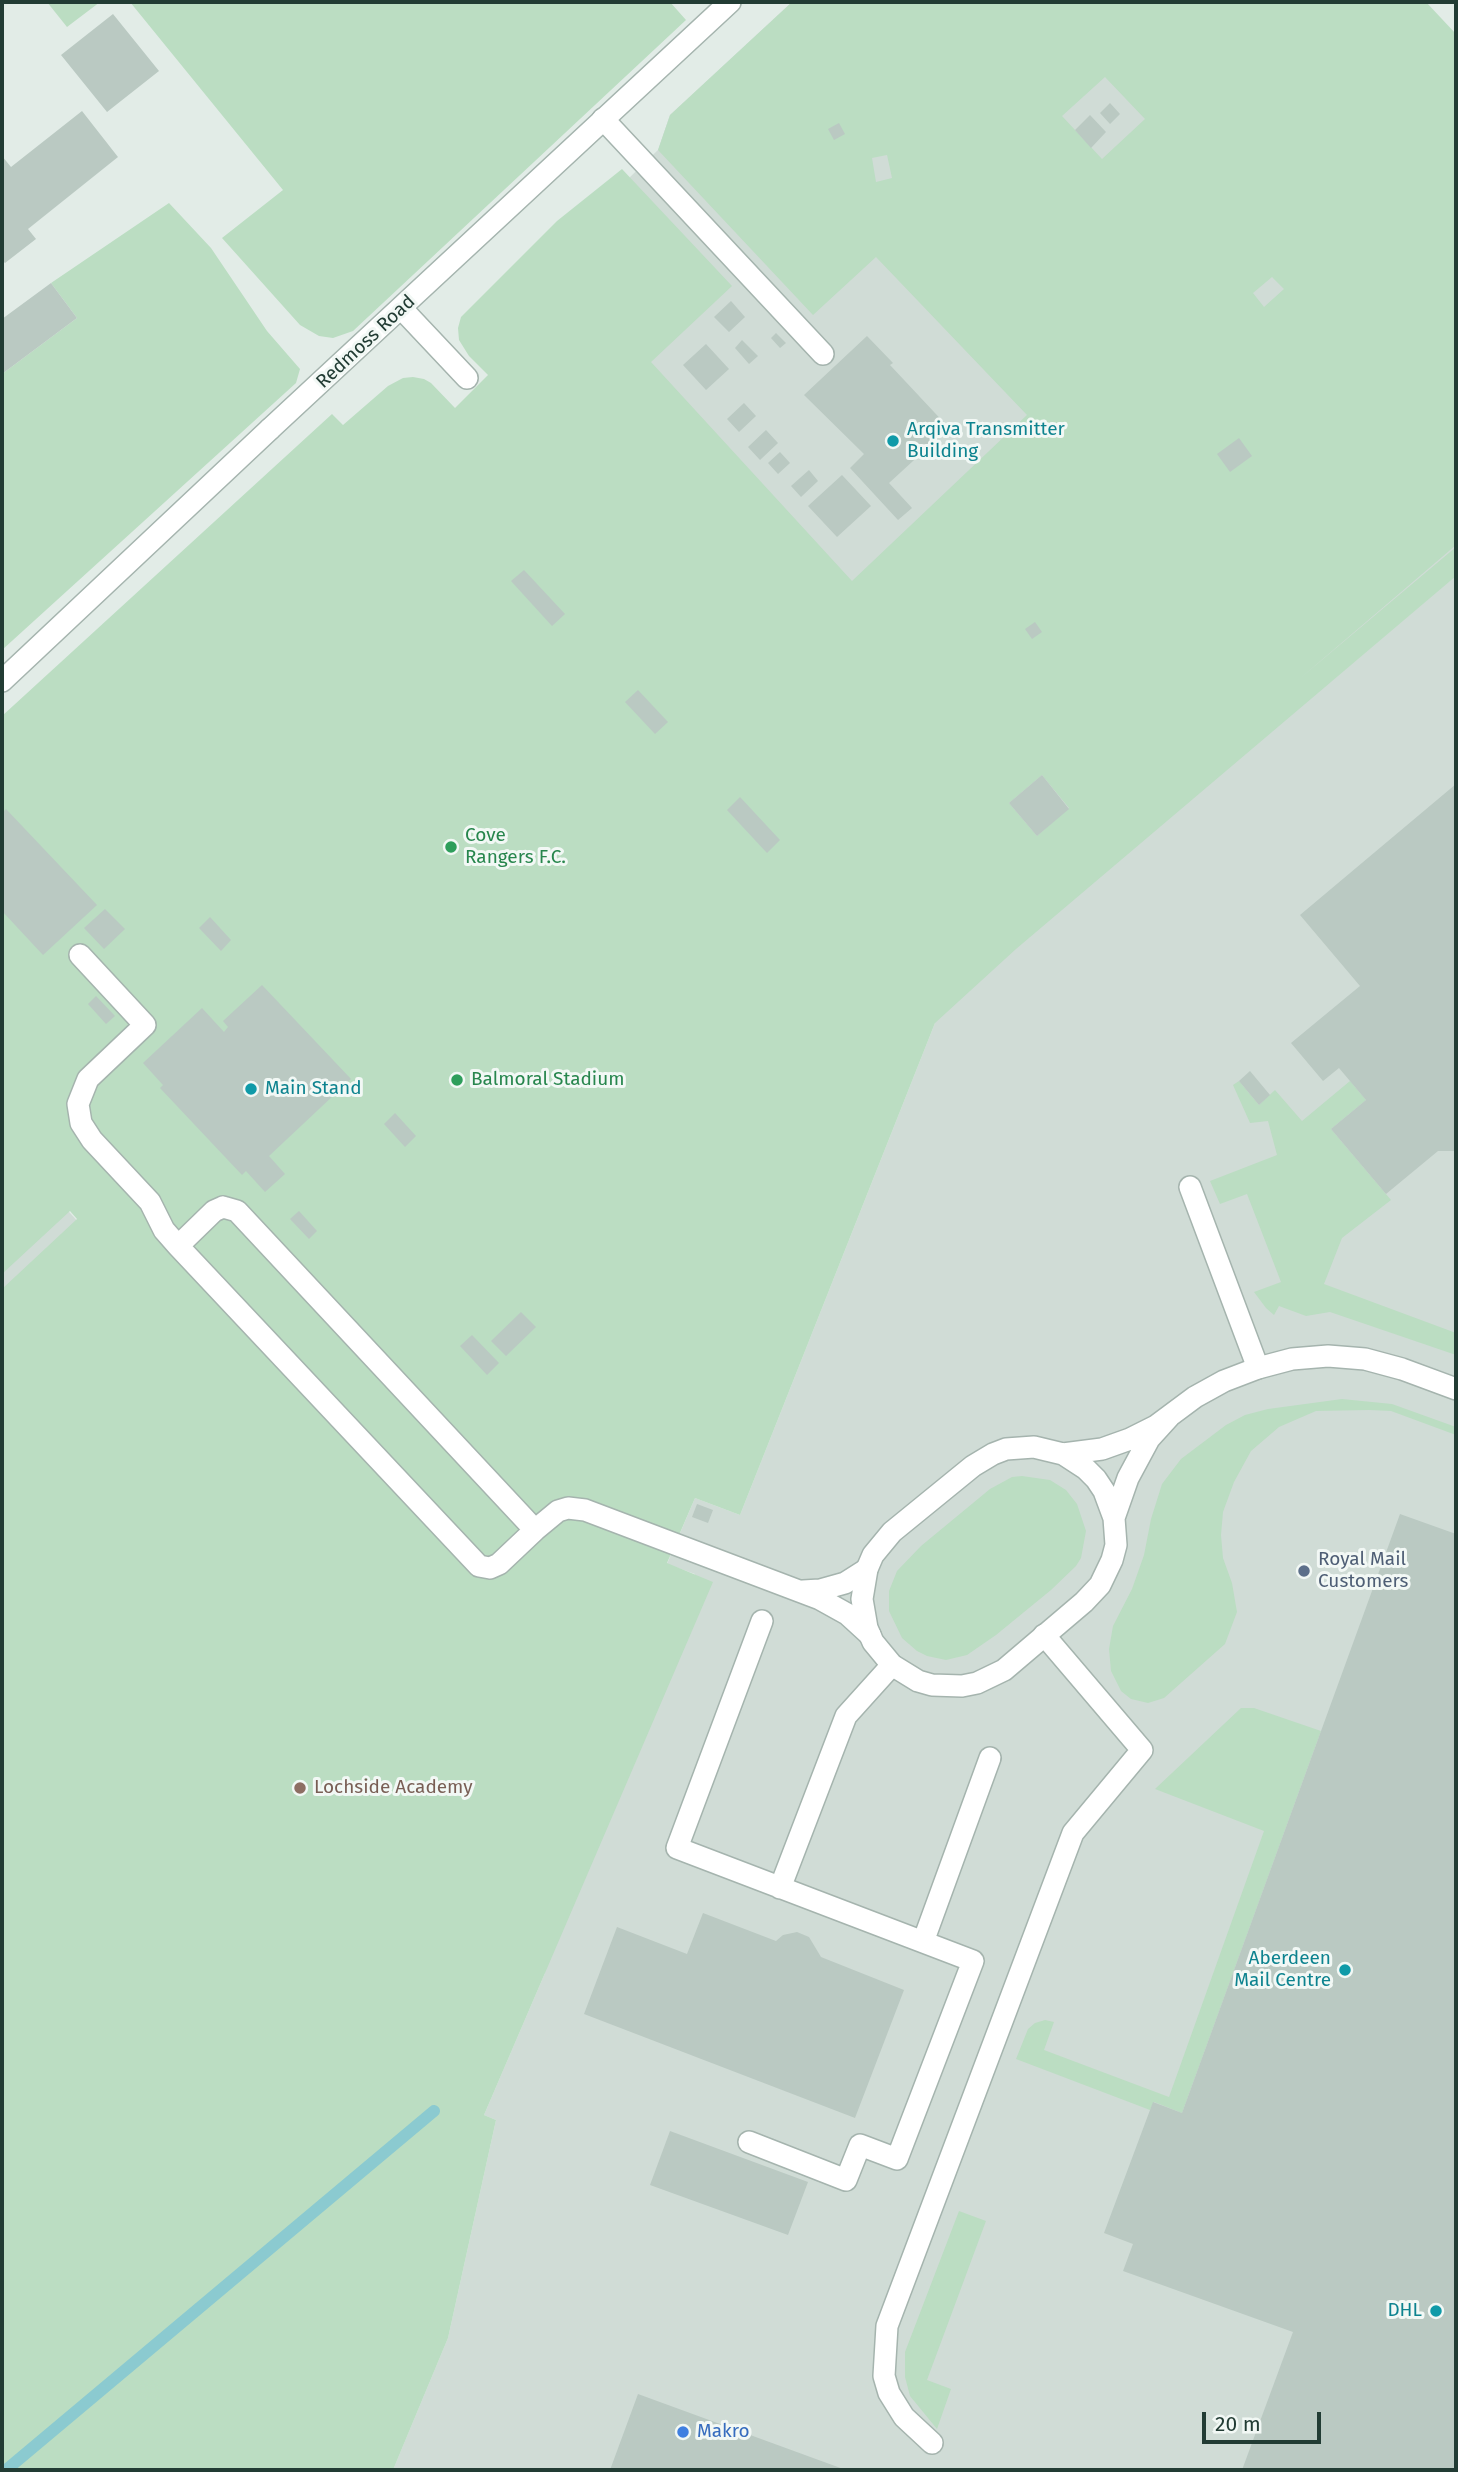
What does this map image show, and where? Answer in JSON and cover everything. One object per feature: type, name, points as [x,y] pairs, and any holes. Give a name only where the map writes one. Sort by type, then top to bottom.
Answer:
[{"type":"street","name":"Redmoss Road","points":[[2,681],[730,2]]},
{"type":"street","points":[[603,119],[823,354]]},
{"type":"street","points":[[402,309],[467,378]]},
{"type":"street","points":[[80,955],[145,1024],[88,1079],[78,1104],[80,1123],[92,1140],[150,1202],[164,1230],[178,1246],[479,1566],[496,1566],[558,1511],[568,1508],[585,1510],[801,1591],[838,1609],[870,1635]]},
{"type":"street","points":[[1190,1187],[1258,1367]]},
{"type":"street","points":[[178,1246],[217,1209],[227,1207],[237,1211],[536,1530]]},
{"type":"street","points":[[1063,1454],[1115,1445],[1150,1429],[1209,1389],[1258,1367],[1310,1357],[1365,1359],[1456,1389]]},
{"type":"street","points":[[1114,1518],[1137,1459],[1149,1439],[1170,1417]]},
{"type":"street","points":[[1020,1447],[1049,1449],[1063,1454],[1096,1479],[1104,1491],[1114,1518],[1116,1545],[1107,1574],[1093,1594],[1004,1670],[977,1683],[947,1687],[918,1681],[892,1665],[881,1654],[870,1635],[863,1614],[862,1599],[867,1569],[877,1549],[892,1532],[983,1459],[1006,1449],[1020,1447]]},
{"type":"street","points":[[801,1591],[820,1590],[845,1583],[867,1569]]},
{"type":"street","points":[[749,2142],[846,2180],[860,2145],[897,2159],[973,1961],[677,1848],[762,1621]]},
{"type":"street","points":[[932,2443],[904,2417],[889,2393],[884,2376],[887,2326],[1073,1833],[1142,1750],[1044,1636]]},
{"type":"street","points":[[780,1888],[846,1716],[892,1665]]},
{"type":"street","points":[[923,1942],[990,1758]]},
{"type":"shaded area","points":[[792,2],[1456,34],[1456,2470],[393,2470],[448,2338],[496,2120],[484,2115],[545,1973],[2,2426],[2,1138],[579,1774],[695,1574],[667,1564],[695,1498],[740,1515],[935,1023],[515,350],[630,177],[658,150],[670,115]]},
{"type":"green space","points":[[47,2],[100,2],[67,27]]},
{"type":"green space","points":[[130,2],[670,2],[686,20],[353,331],[333,338],[319,336],[300,325],[222,238],[283,190]]},
{"type":"green space","points":[[792,2],[1426,2],[1456,34],[1456,545],[1297,681],[1456,547],[1456,576],[1016,949],[935,1023],[740,1515],[695,1498],[667,1563],[713,1582],[484,2115],[496,2120],[448,2338],[393,2470],[2,2470],[2,1289],[77,1219],[70,1211],[2,1274],[2,716],[332,414],[343,425],[388,386],[403,378],[413,377],[431,383],[455,408],[488,375],[469,356],[459,340],[461,317],[557,221],[622,169],[732,286],[651,362],[852,581],[1027,415],[876,257],[813,315],[658,150],[670,115]],"holes":[[[1105,77],[1145,119],[1102,159],[1062,116]],[[887,155],[892,178],[876,182],[872,158]],[[1272,277],[1284,289],[1264,307],[1253,293]],[[1042,775],[1069,808],[1037,836],[1009,803]]]},
{"type":"green space","points":[[169,203],[211,248],[267,331],[300,369],[296,383],[2,650],[2,374],[77,318],[51,283]]},
{"type":"green space","points":[[1239,1081],[1259,1105],[1275,1090],[1302,1121],[1350,1081],[1366,1100],[1331,1129],[1391,1200],[1342,1238],[1324,1284],[1456,1333],[1456,1355],[1330,1312],[1306,1316],[1279,1306],[1274,1315],[1266,1308],[1254,1292],[1281,1282],[1247,1194],[1220,1204],[1210,1181],[1277,1155],[1268,1121],[1250,1123],[1233,1085]]},
{"type":"green space","points":[[1342,1399],[1392,1404],[1456,1427],[1456,1435],[1391,1411],[1369,1410],[1316,1411],[1279,1427],[1251,1451],[1234,1482],[1223,1512],[1223,1558],[1232,1583],[1237,1612],[1225,1644],[1164,1698],[1148,1703],[1131,1699],[1121,1691],[1111,1671],[1109,1649],[1113,1626],[1132,1589],[1144,1555],[1162,1484],[1181,1459],[1226,1425],[1245,1415],[1268,1409]]},
{"type":"green space","points":[[1012,1477],[1050,1480],[1066,1490],[1077,1504],[1086,1531],[1081,1558],[1051,1590],[967,1655],[946,1660],[917,1651],[902,1638],[889,1611],[889,1591],[897,1571],[921,1546],[990,1489]]},
{"type":"green space","points":[[1241,1708],[1254,1708],[1321,1731],[1182,2113],[1154,2102],[1150,2110],[1016,2059],[1028,2029],[1045,2020],[1054,2022],[1044,2050],[1169,2097],[1264,1831],[1155,1789]]},
{"type":"green space","points":[[959,2211],[986,2221],[927,2380],[951,2389],[937,2429],[910,2396],[905,2377],[905,2352]]},
{"type":"building","points":[[113,14],[159,71],[107,112],[61,55]]},
{"type":"building","points":[[1110,103],[1120,114],[1110,124],[1100,113]]},
{"type":"building","points":[[82,111],[118,157],[28,229],[36,239],[5,263],[2,260],[2,156],[11,167]]},
{"type":"building","points":[[1090,115],[1106,132],[1091,148],[1075,130]]},
{"type":"building","points":[[839,123],[845,134],[834,140],[828,129]]},
{"type":"building","points":[[51,283],[77,318],[2,374],[2,319]]},
{"type":"building","points":[[731,301],[745,317],[729,332],[714,317]]},
{"type":"building","points":[[776,333],[786,343],[780,348],[771,338]]},
{"type":"building","name":"Arqiva Transmitter Building","points":[[867,336],[893,363],[890,365],[949,428],[889,483],[912,508],[898,520],[850,468],[864,454],[804,395]]},
{"type":"building","points":[[742,340],[758,356],[749,364],[735,348]]},
{"type":"building","points":[[706,344],[729,369],[706,390],[683,365]]},
{"type":"building","points":[[744,403],[756,416],[739,432],[727,419]]},
{"type":"building","points":[[766,430],[778,443],[760,460],[748,447]]},
{"type":"building","points":[[1239,438],[1252,456],[1230,472],[1217,454]]},
{"type":"building","points":[[780,452],[790,463],[778,474],[768,463]]},
{"type":"building","points":[[809,470],[818,481],[801,497],[791,486]]},
{"type":"building","points":[[842,475],[871,506],[837,537],[808,506]]},
{"type":"building","points":[[524,570],[565,614],[552,626],[511,581]]},
{"type":"building","points":[[1035,622],[1042,632],[1032,639],[1025,629]]},
{"type":"building","points":[[638,690],[668,722],[655,734],[625,702]]},
{"type":"building","points":[[1042,775],[1069,809],[1037,836],[1009,803]]},
{"type":"building","points":[[1456,784],[1456,1151],[1438,1151],[1386,1194],[1331,1129],[1366,1100],[1339,1068],[1323,1081],[1291,1043],[1360,986],[1300,915]]},
{"type":"building","points":[[740,797],[780,840],[767,853],[727,810]]},
{"type":"building","points":[[6,809],[97,905],[43,955],[2,911],[2,813]]},
{"type":"building","points":[[105,909],[125,929],[104,949],[84,928]]},
{"type":"building","points":[[210,917],[231,940],[221,951],[199,928]]},
{"type":"building","name":"Main Stand","points":[[262,985],[351,1079],[269,1156],[285,1174],[265,1192],[246,1171],[242,1175],[160,1088],[163,1085],[143,1063],[202,1008],[224,1032],[228,1027],[223,1021]]},
{"type":"building","points":[[96,996],[115,1016],[106,1024],[88,1004]]},
{"type":"building","points":[[1250,1071],[1270,1095],[1259,1105],[1239,1081]]},
{"type":"building","points":[[395,1113],[416,1136],[405,1147],[384,1124]]},
{"type":"building","points":[[299,1211],[317,1231],[309,1239],[290,1219]]},
{"type":"building","points":[[521,1312],[536,1327],[506,1356],[491,1341]]},
{"type":"building","points":[[472,1335],[499,1363],[487,1375],[460,1346]]},
{"type":"building","points":[[697,1504],[713,1510],[708,1523],[692,1517]]},
{"type":"building","name":"Aberdeen Mail Centre","points":[[1400,1514],[1456,1534],[1456,2470],[1242,2470],[1293,2332],[1123,2271],[1133,2244],[1104,2233],[1153,2102],[1182,2113]]},
{"type":"building","points":[[703,1913],[776,1941],[783,1935],[797,1932],[809,1937],[821,1957],[904,1990],[855,2118],[584,2014],[617,1927],[687,1954]]},
{"type":"building","points":[[670,2131],[808,2182],[788,2235],[650,2185]]},
{"type":"building","name":"Makro","points":[[638,2394],[846,2470],[610,2470]]},
{"type":"waterway","points":[[6,2470],[434,2111]]},
{"type":"place","name":"Arqiva Transmitter Building","points":[[893,441]]},
{"type":"place","name":"Cove Rangers F.C.","points":[[451,847]]},
{"type":"place","name":"Balmoral Stadium","points":[[457,1080]]},
{"type":"place","name":"Main Stand","points":[[251,1089]]},
{"type":"place","name":"Royal Mail Customers","points":[[1304,1571]]},
{"type":"place","name":"Lochside Academy","points":[[300,1788]]},
{"type":"place","name":"Aberdeen Mail Centre","points":[[1345,1970]]},
{"type":"place","name":"DHL","points":[[1436,2311]]},
{"type":"place","name":"Makro","points":[[683,2432]]}]
